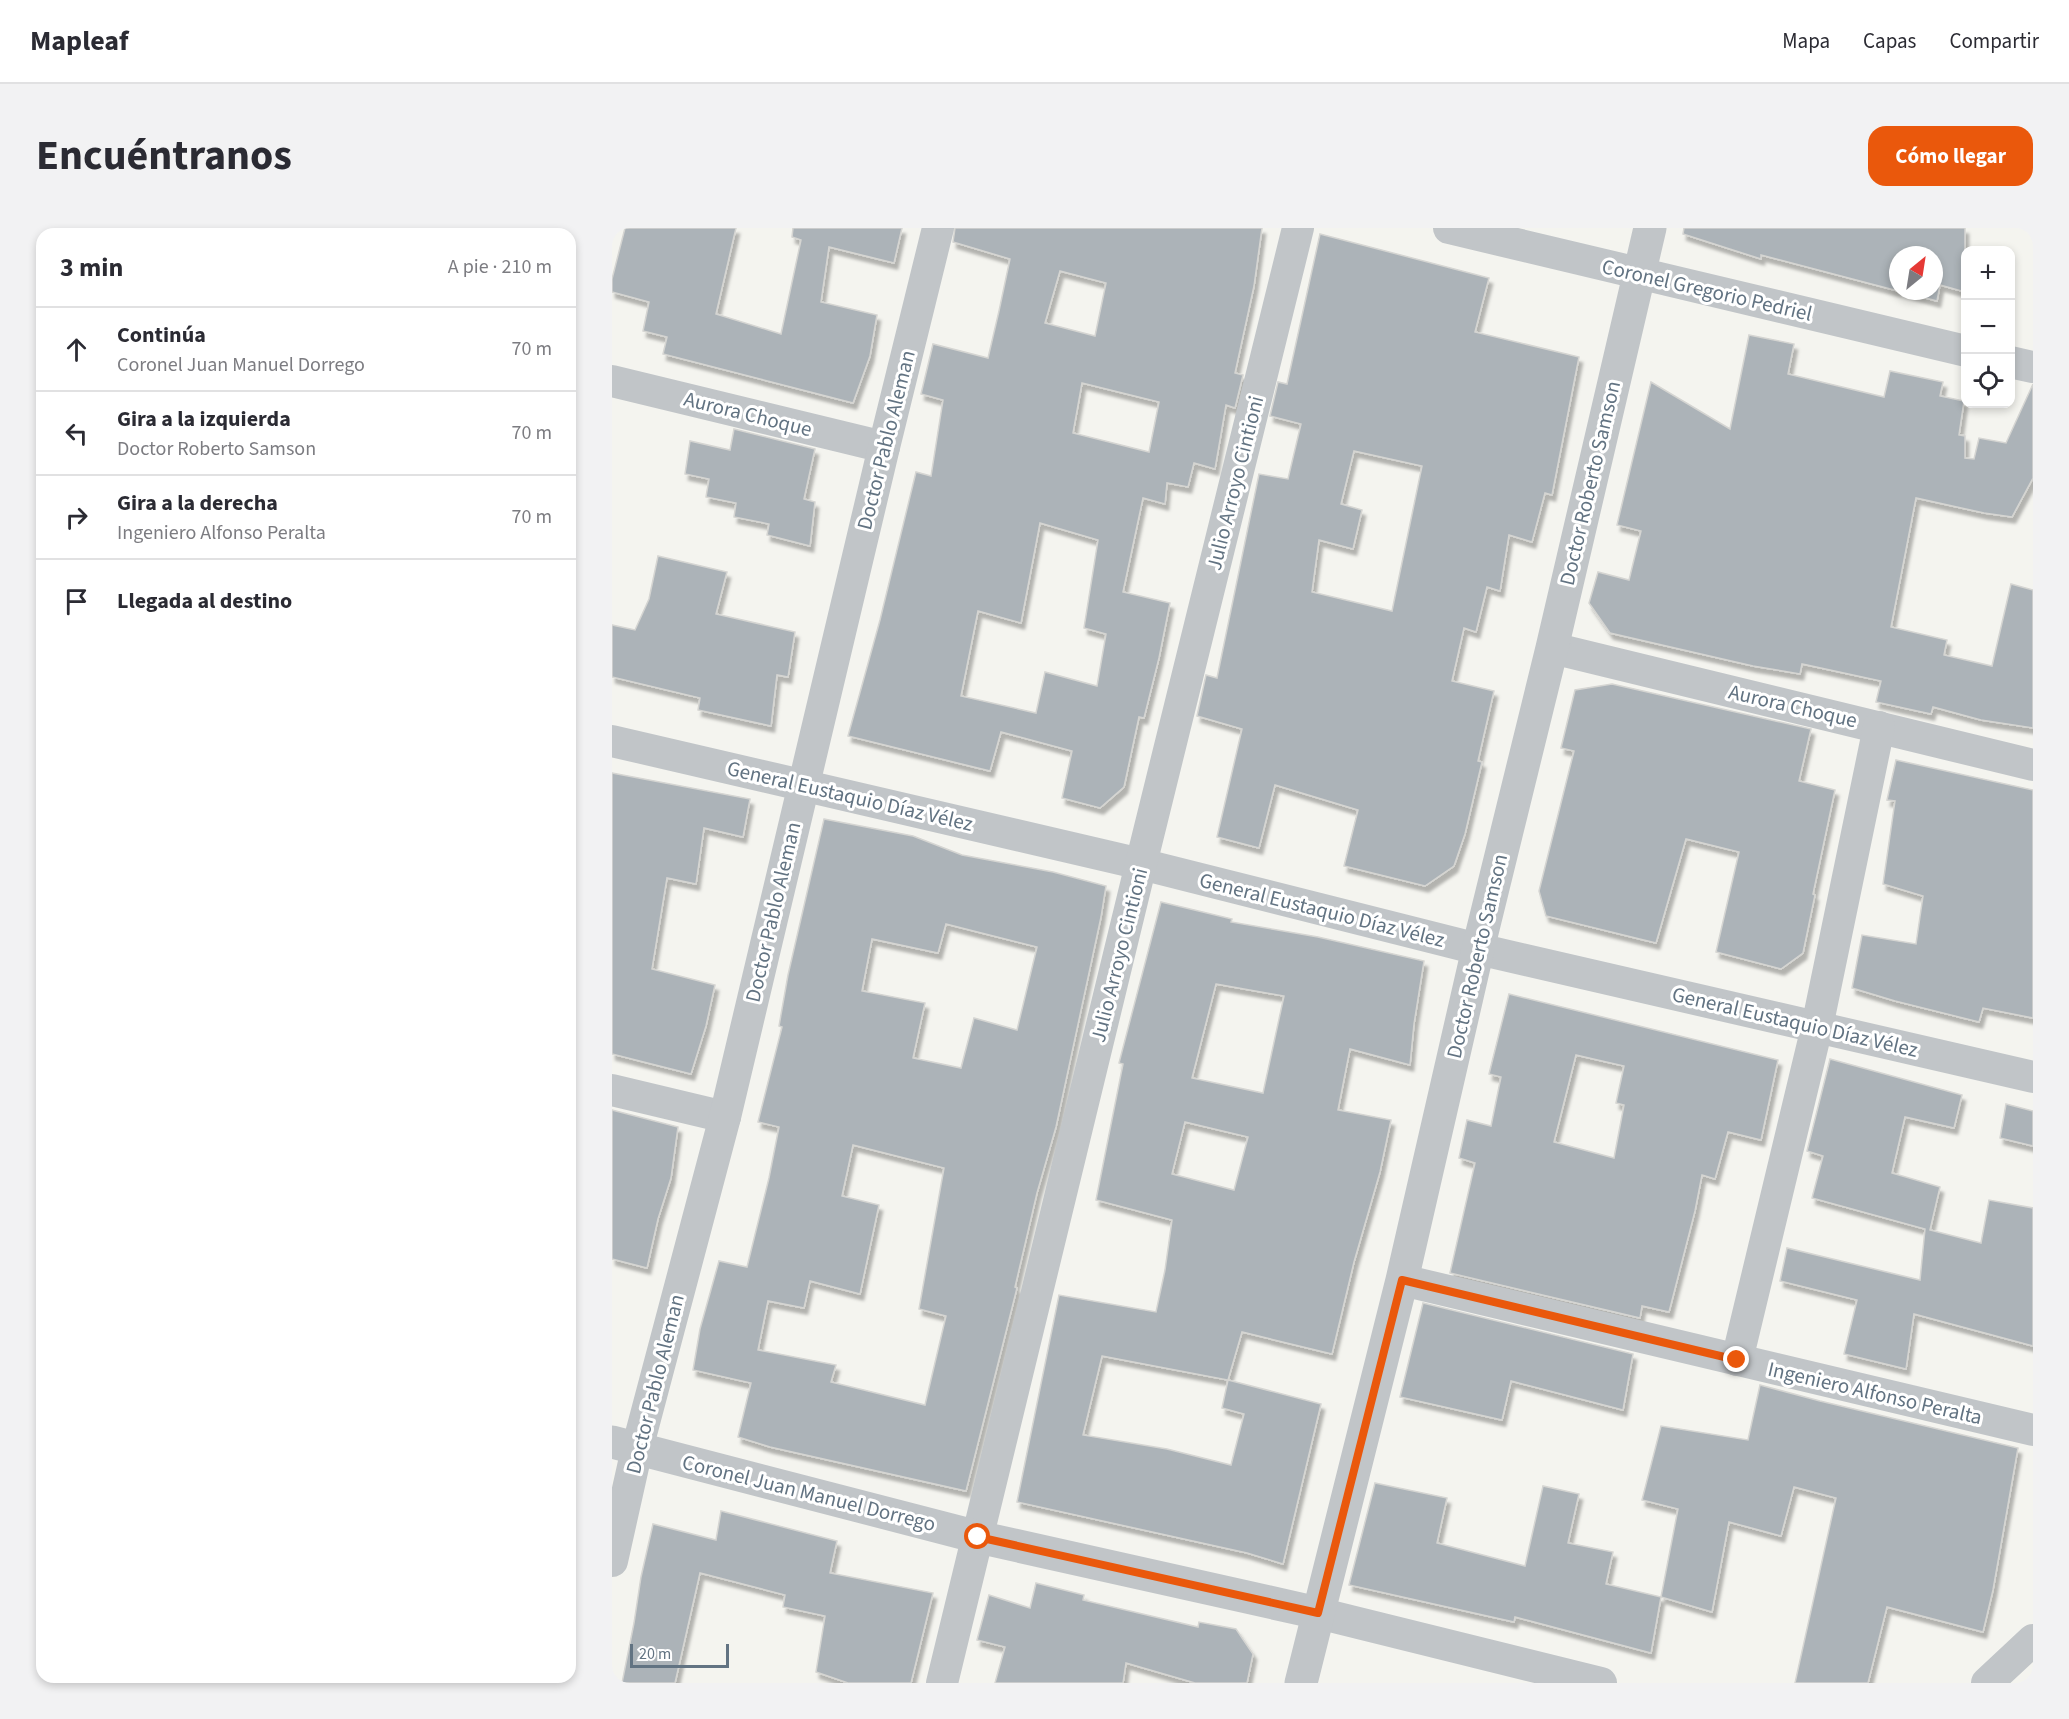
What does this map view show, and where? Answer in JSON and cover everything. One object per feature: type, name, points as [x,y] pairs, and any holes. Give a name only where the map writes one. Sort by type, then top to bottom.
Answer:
[{"type":"street","name":"Doctor Pablo Aleman","points":[[612,1560],[625,1446],[725,1118],[938,228]]},
{"type":"street","name":"Julio Arroyo Cintioni","points":[[942,1683],[1298,228]]},
{"type":"street","name":"Coronel Gregorio Pedriel","points":[[1449,228],[1961,350]]},
{"type":"street","name":"Doctor Roberto Samson","points":[[1301,1683],[1402,1280],[1478,949],[1552,648],[1650,228]]},
{"type":"street","points":[[2015,363],[2033,367]]},
{"type":"street","name":"Aurora Choque","points":[[612,381],[884,447]]},
{"type":"street","name":"Aurora Choque","points":[[1552,648],[2033,765]]},
{"type":"street","points":[[1737,1360],[1816,1027],[1879,727]]},
{"type":"street","name":"General Eustaquio Díaz Vélez","points":[[612,741],[1141,864],[1478,949],[2033,1077]]},
{"type":"street","points":[[612,1090],[725,1118]]},
{"type":"street","name":"Ingeniero Alfonso Peralta","points":[[1402,1280],[2033,1430]]},
{"type":"street","name":"Coronel Juan Manuel Dorrego","points":[[625,1446],[978,1537],[1318,1613],[1601,1683]]},
{"type":"street","points":[[1987,1683],[2033,1640]]},
{"type":"building","points":[[625,228],[736,228],[716,314],[781,334],[801,240],[792,237],[793,228],[902,228],[894,263],[829,247],[821,302],[877,315],[870,356],[853,403],[663,354],[667,337],[643,331],[649,302],[612,292],[612,279]]},
{"type":"building","points":[[955,228],[1262,228],[1254,286],[1235,373],[1243,375],[1235,408],[1226,405],[1215,469],[1194,463],[1188,487],[1167,483],[1165,504],[1143,498],[1123,592],[1170,603],[1144,718],[1139,717],[1124,787],[1100,808],[1062,798],[1072,751],[1001,732],[990,771],[848,736],[880,620],[916,472],[931,476],[943,400],[921,394],[933,344],[988,358],[999,311],[1010,259],[953,242]],"holes":[[[1060,271],[1106,283],[1095,336],[1045,323]],[[1082,383],[1159,402],[1149,452],[1073,433]],[[1040,523],[1098,540],[1084,628],[1106,634],[1097,686],[1045,672],[1036,713],[961,696],[978,611],[1021,623]]]},
{"type":"building","points":[[1684,228],[1965,228],[1965,246],[1961,246],[1961,291],[1943,286],[1943,246],[1889,246],[1889,289],[1761,255],[1761,259],[1683,234]]},
{"type":"building","points":[[1320,234],[1489,278],[1475,332],[1579,357],[1552,495],[1545,493],[1532,542],[1509,535],[1500,591],[1487,587],[1476,632],[1464,628],[1452,681],[1494,691],[1478,761],[1482,762],[1465,834],[1454,866],[1425,886],[1344,866],[1358,810],[1275,785],[1259,848],[1217,837],[1242,729],[1197,716],[1206,675],[1217,678],[1259,474],[1288,479],[1301,424],[1270,416],[1278,382],[1287,384]],"holes":[[[1354,451],[1422,466],[1392,611],[1312,592],[1319,540],[1353,549],[1362,510],[1341,504]]]},
{"type":"building","points":[[1749,335],[1794,344],[1788,374],[1884,397],[1890,371],[1943,382],[1940,396],[1961,400],[1961,408],[1963,408],[1959,435],[1965,436],[1965,458],[1974,459],[1979,438],[2006,443],[2033,384],[2033,478],[2012,517],[1916,498],[1891,627],[1947,640],[1944,655],[1992,666],[2011,584],[2033,590],[2033,728],[1981,720],[1933,707],[1931,714],[1876,702],[1881,681],[1802,664],[1800,674],[1753,666],[1610,633],[1589,603],[1598,572],[1629,580],[1641,531],[1617,525],[1651,382],[1730,429]]},
{"type":"building","points":[[734,429],[815,449],[804,499],[815,502],[810,546],[767,535],[769,524],[734,517],[736,503],[706,497],[709,479],[685,474],[690,441],[730,450]]},
{"type":"building","points":[[658,556],[727,572],[716,614],[795,632],[788,677],[777,675],[771,726],[698,710],[700,698],[612,677],[612,625],[635,630],[649,599]]},
{"type":"building","points":[[1612,684],[1811,729],[1799,781],[1835,790],[1803,953],[1781,969],[1716,952],[1739,852],[1686,839],[1656,943],[1546,916],[1539,891],[1574,751],[1561,748],[1575,690]]},
{"type":"building","points":[[1896,760],[2033,790],[2033,1018],[1983,1008],[1979,1022],[1852,988],[1862,935],[1916,944],[1923,896],[1883,884],[1895,801],[1887,800]]},
{"type":"building","points":[[612,773],[750,799],[743,837],[704,828],[696,884],[667,878],[652,969],[715,985],[706,1026],[691,1074],[612,1054]]},
{"type":"building","points":[[824,819],[913,836],[962,855],[1053,872],[1106,886],[1056,1127],[1037,1193],[1015,1287],[1017,1288],[966,1491],[770,1447],[738,1437],[751,1383],[693,1370],[700,1329],[719,1261],[747,1267],[769,1178],[779,1127],[758,1122],[782,1027],[779,1026],[788,975]],"holes":[[[946,924],[1037,947],[1017,1030],[974,1018],[961,1068],[913,1058],[925,1003],[862,991],[872,939],[938,953]],[[853,1145],[944,1168],[919,1309],[946,1316],[925,1405],[831,1382],[836,1365],[758,1350],[768,1301],[804,1308],[810,1281],[860,1294],[879,1205],[842,1196]]]},
{"type":"building","points":[[1161,902],[1232,919],[1231,922],[1318,937],[1424,961],[1410,1065],[1350,1049],[1338,1110],[1391,1120],[1380,1172],[1354,1262],[1332,1354],[1242,1332],[1228,1380],[1321,1404],[1283,1564],[1247,1553],[1017,1502],[1059,1295],[1156,1312],[1172,1220],[1096,1200],[1123,1064],[1119,1063]],"holes":[[[1216,984],[1284,996],[1263,1093],[1192,1078]],[[1185,1122],[1248,1137],[1234,1190],[1172,1174]],[[1102,1356],[1228,1380],[1222,1408],[1244,1414],[1231,1465],[1167,1449],[1083,1435]]]},
{"type":"building","points":[[1509,994],[1778,1060],[1761,1140],[1728,1132],[1715,1179],[1702,1175],[1669,1312],[1642,1306],[1640,1318],[1450,1273],[1475,1163],[1459,1158],[1467,1120],[1491,1126],[1501,1077],[1489,1074]],"holes":[[[1576,1055],[1624,1066],[1616,1103],[1624,1105],[1614,1158],[1554,1142]]]},
{"type":"building","points":[[1830,1059],[1962,1095],[1954,1128],[1905,1117],[1892,1173],[1940,1187],[1930,1230],[1981,1243],[1989,1200],[2033,1208],[2033,1346],[1914,1314],[1906,1369],[1844,1354],[1857,1300],[1780,1281],[1787,1248],[1920,1280],[1925,1229],[1812,1198],[1823,1156],[1807,1151]]},
{"type":"building","points":[[2006,1104],[2033,1111],[2033,1146],[2000,1138]]},
{"type":"building","points":[[612,1110],[678,1127],[671,1178],[658,1219],[647,1268],[612,1259]]},
{"type":"building","points":[[1423,1303],[1633,1354],[1623,1410],[1511,1381],[1502,1420],[1400,1397]]},
{"type":"building","points":[[1760,1385],[2018,1448],[1993,1590],[1983,1632],[1887,1607],[1868,1683],[1795,1683],[1836,1498],[1794,1487],[1781,1536],[1729,1522],[1712,1612],[1661,1597],[1678,1509],[1642,1500],[1661,1426],[1748,1440]]},
{"type":"building","points":[[1375,1483],[1447,1498],[1437,1543],[1525,1566],[1543,1486],[1579,1494],[1568,1543],[1613,1552],[1606,1584],[1661,1597],[1651,1653],[1515,1617],[1514,1622],[1349,1585]]},
{"type":"building","points":[[721,1511],[837,1541],[830,1573],[933,1593],[911,1683],[848,1683],[816,1672],[825,1616],[783,1607],[785,1595],[700,1573],[675,1683],[622,1683],[653,1524],[716,1540]]},
{"type":"building","points":[[1036,1583],[1084,1595],[1083,1600],[1198,1627],[1199,1622],[1236,1629],[1253,1654],[1247,1683],[1195,1683],[1126,1663],[1123,1683],[995,1683],[1005,1647],[977,1640],[989,1595],[1030,1608]]},
{"type":"route","points":[[978,1537],[1318,1613],[1402,1280],[1737,1360]]}]
